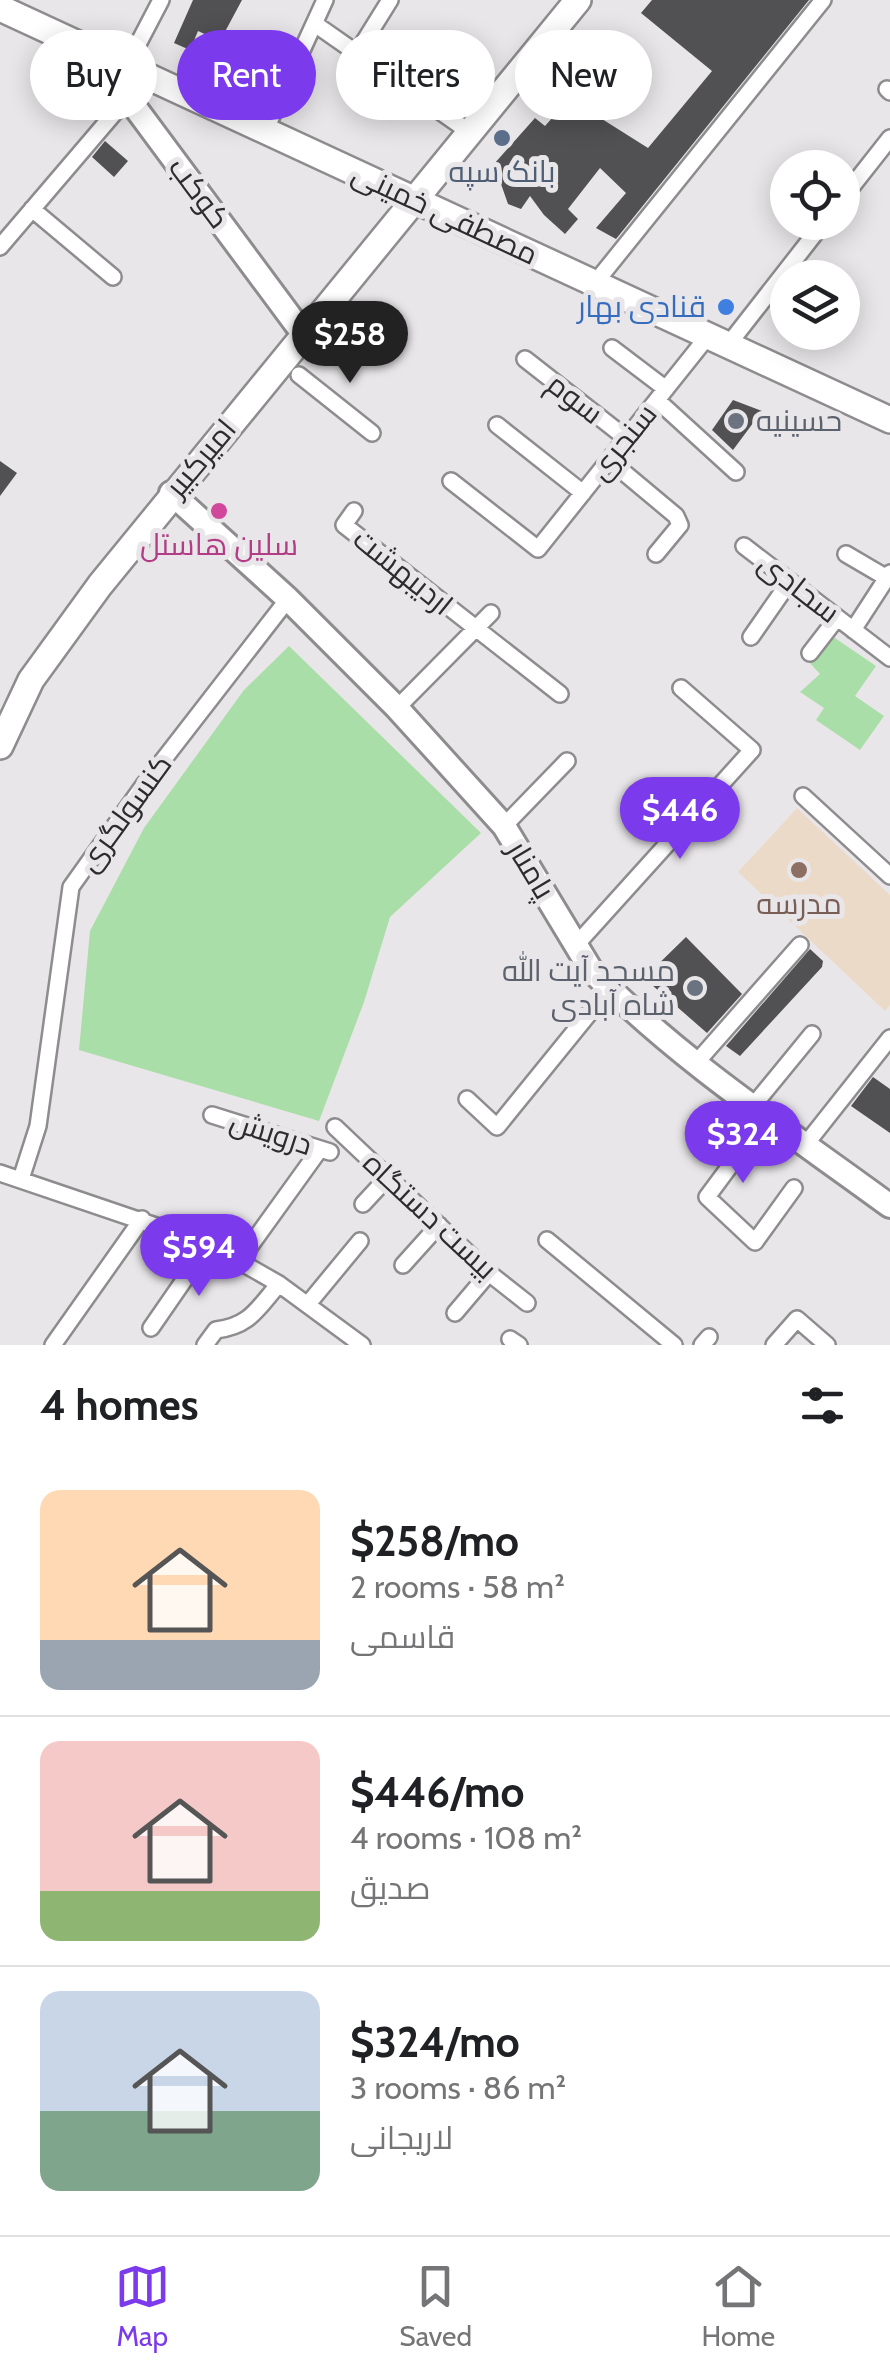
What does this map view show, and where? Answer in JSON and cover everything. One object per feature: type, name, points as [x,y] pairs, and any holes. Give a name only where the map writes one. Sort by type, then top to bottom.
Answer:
[{"type":"main road","name":"امیرکبیر","points":[[0,746],[31,680],[180,501],[304,335],[578,0]]},
{"type":"main road","name":"مصطفی خمینی","points":[[0,8],[47,30]]},
{"type":"main road","name":"مصطفی خمینی","points":[[157,82],[718,341],[887,412]]},
{"type":"street","points":[[151,30],[161,0]]},
{"type":"street","points":[[266,131],[325,0]]},
{"type":"street","points":[[371,30],[390,0]]},
{"type":"street","points":[[595,283],[823,0]]},
{"type":"street","points":[[315,24],[336,39]]},
{"type":"street","points":[[0,247],[109,120]]},
{"type":"street","name":"کوکب","points":[[144,120],[304,335]]},
{"type":"street","points":[[452,120],[471,133]]},
{"type":"street","points":[[860,176],[890,138]]},
{"type":"street","points":[[32,209],[113,277]]},
{"type":"street","name":"سنجری","points":[[451,481],[538,549],[661,395],[718,341],[808,240]]},
{"type":"street","points":[[612,348],[736,472]]},
{"type":"street","name":"سوم","points":[[525,358],[626,438]]},
{"type":"street","points":[[299,374],[372,432]]},
{"type":"street","points":[[497,425],[583,493]]},
{"type":"street","points":[[609,460],[676,516],[680,525],[656,554]]},
{"type":"street","name":"پامنار","points":[[180,501],[288,599],[396,708],[504,826],[591,970],[609,989],[696,1063],[890,1206]]},
{"type":"street","name":"اردیبهشت","points":[[354,511],[344,525],[560,694]]},
{"type":"street","name":"سجادی","points":[[744,546],[890,658]]},
{"type":"street","points":[[846,554],[888,576]]},
{"type":"street","name":"سجادی","points":[[853,630],[888,576]]},
{"type":"street","points":[[751,637],[790,581]]},
{"type":"street","name":"کنسولگری","points":[[22,1179],[38,1126],[71,886],[288,599]]},
{"type":"street","name":"اردیبهشت","points":[[396,708],[491,613]]},
{"type":"street","points":[[810,653],[838,618]]},
{"type":"street","points":[[576,944],[752,750],[681,688]]},
{"type":"street","points":[[504,826],[567,762]]},
{"type":"street","points":[[803,796],[890,876]]},
{"type":"street","points":[[696,1063],[800,945]]},
{"type":"street","points":[[468,1099],[497,1127],[609,989]]},
{"type":"street","points":[[794,1188],[755,1242],[707,1196],[812,1034]]},
{"type":"street","points":[[806,1144],[890,1038]]},
{"type":"street","name":"درویش","points":[[212,1114],[325,1150],[240,1260]]},
{"type":"street","name":"بیست دستگاه","points":[[335,1127],[527,1304]]},
{"type":"street","points":[[0,1173],[209,1244],[279,1284],[362,1345]]},
{"type":"street","points":[[363,1204],[388,1177]]},
{"type":"street","points":[[53,1345],[142,1219]]},
{"type":"street","points":[[403,1265],[439,1225]]},
{"type":"street","points":[[547,1240],[674,1345]]},
{"type":"street","points":[[308,1304],[360,1241]]},
{"type":"street","points":[[152,1328],[209,1244]]},
{"type":"street","points":[[455,1313],[489,1273]]},
{"type":"street","points":[[205,1345],[216,1330],[238,1327],[247,1321],[279,1284]]},
{"type":"street","points":[[774,1345],[797,1319],[824,1344]]},
{"type":"shaded area","points":[[797,808],[890,895],[890,1005],[885,1011],[738,872]]},
{"type":"green space","points":[[829,634],[876,666],[855,696],[884,716],[860,750],[816,720],[824,708],[800,692],[820,674],[809,662]]},
{"type":"green space","points":[[289,646],[481,833],[390,917],[364,1002],[319,1121],[79,1050],[90,931],[144,828],[244,690]]},
{"type":"building","points":[[193,0],[242,0],[226,30],[180,30]]},
{"type":"building","points":[[652,0],[809,0],[616,239],[596,228],[626,193],[600,168],[568,209],[578,219],[565,234],[530,196],[521,209],[508,204],[494,164],[533,120],[545,126],[550,120],[604,120],[648,148],[712,71],[641,13]]},
{"type":"building","points":[[105,141],[128,161],[114,177],[92,157]]},
{"type":"building","name":"حسینیه","points":[[733,400],[762,411],[733,450],[712,430]]},
{"type":"building","points":[[0,461],[17,473],[0,496]]},
{"type":"building","name":"مسجد آیت الله شاه آبادی","points":[[686,937],[742,994],[707,1033],[644,978]]},
{"type":"building","points":[[810,949],[823,961],[822,967],[740,1056],[726,1046]]},
{"type":"building","points":[[873,1077],[890,1089],[890,1133],[851,1106]]},
{"type":"place","name":"بانک سپه","points":[[502,138]]},
{"type":"place","name":"قنادی بهار","points":[[726,307]]},
{"type":"place","name":"حسینیه","points":[[736,421]]},
{"type":"place","name":"سلین هاستل","points":[[219,511]]},
{"type":"place","name":"مدرسه","points":[[799,870]]},
{"type":"place","name":"مسجد آیت الله شاه آبادی","points":[[695,988]]}]
